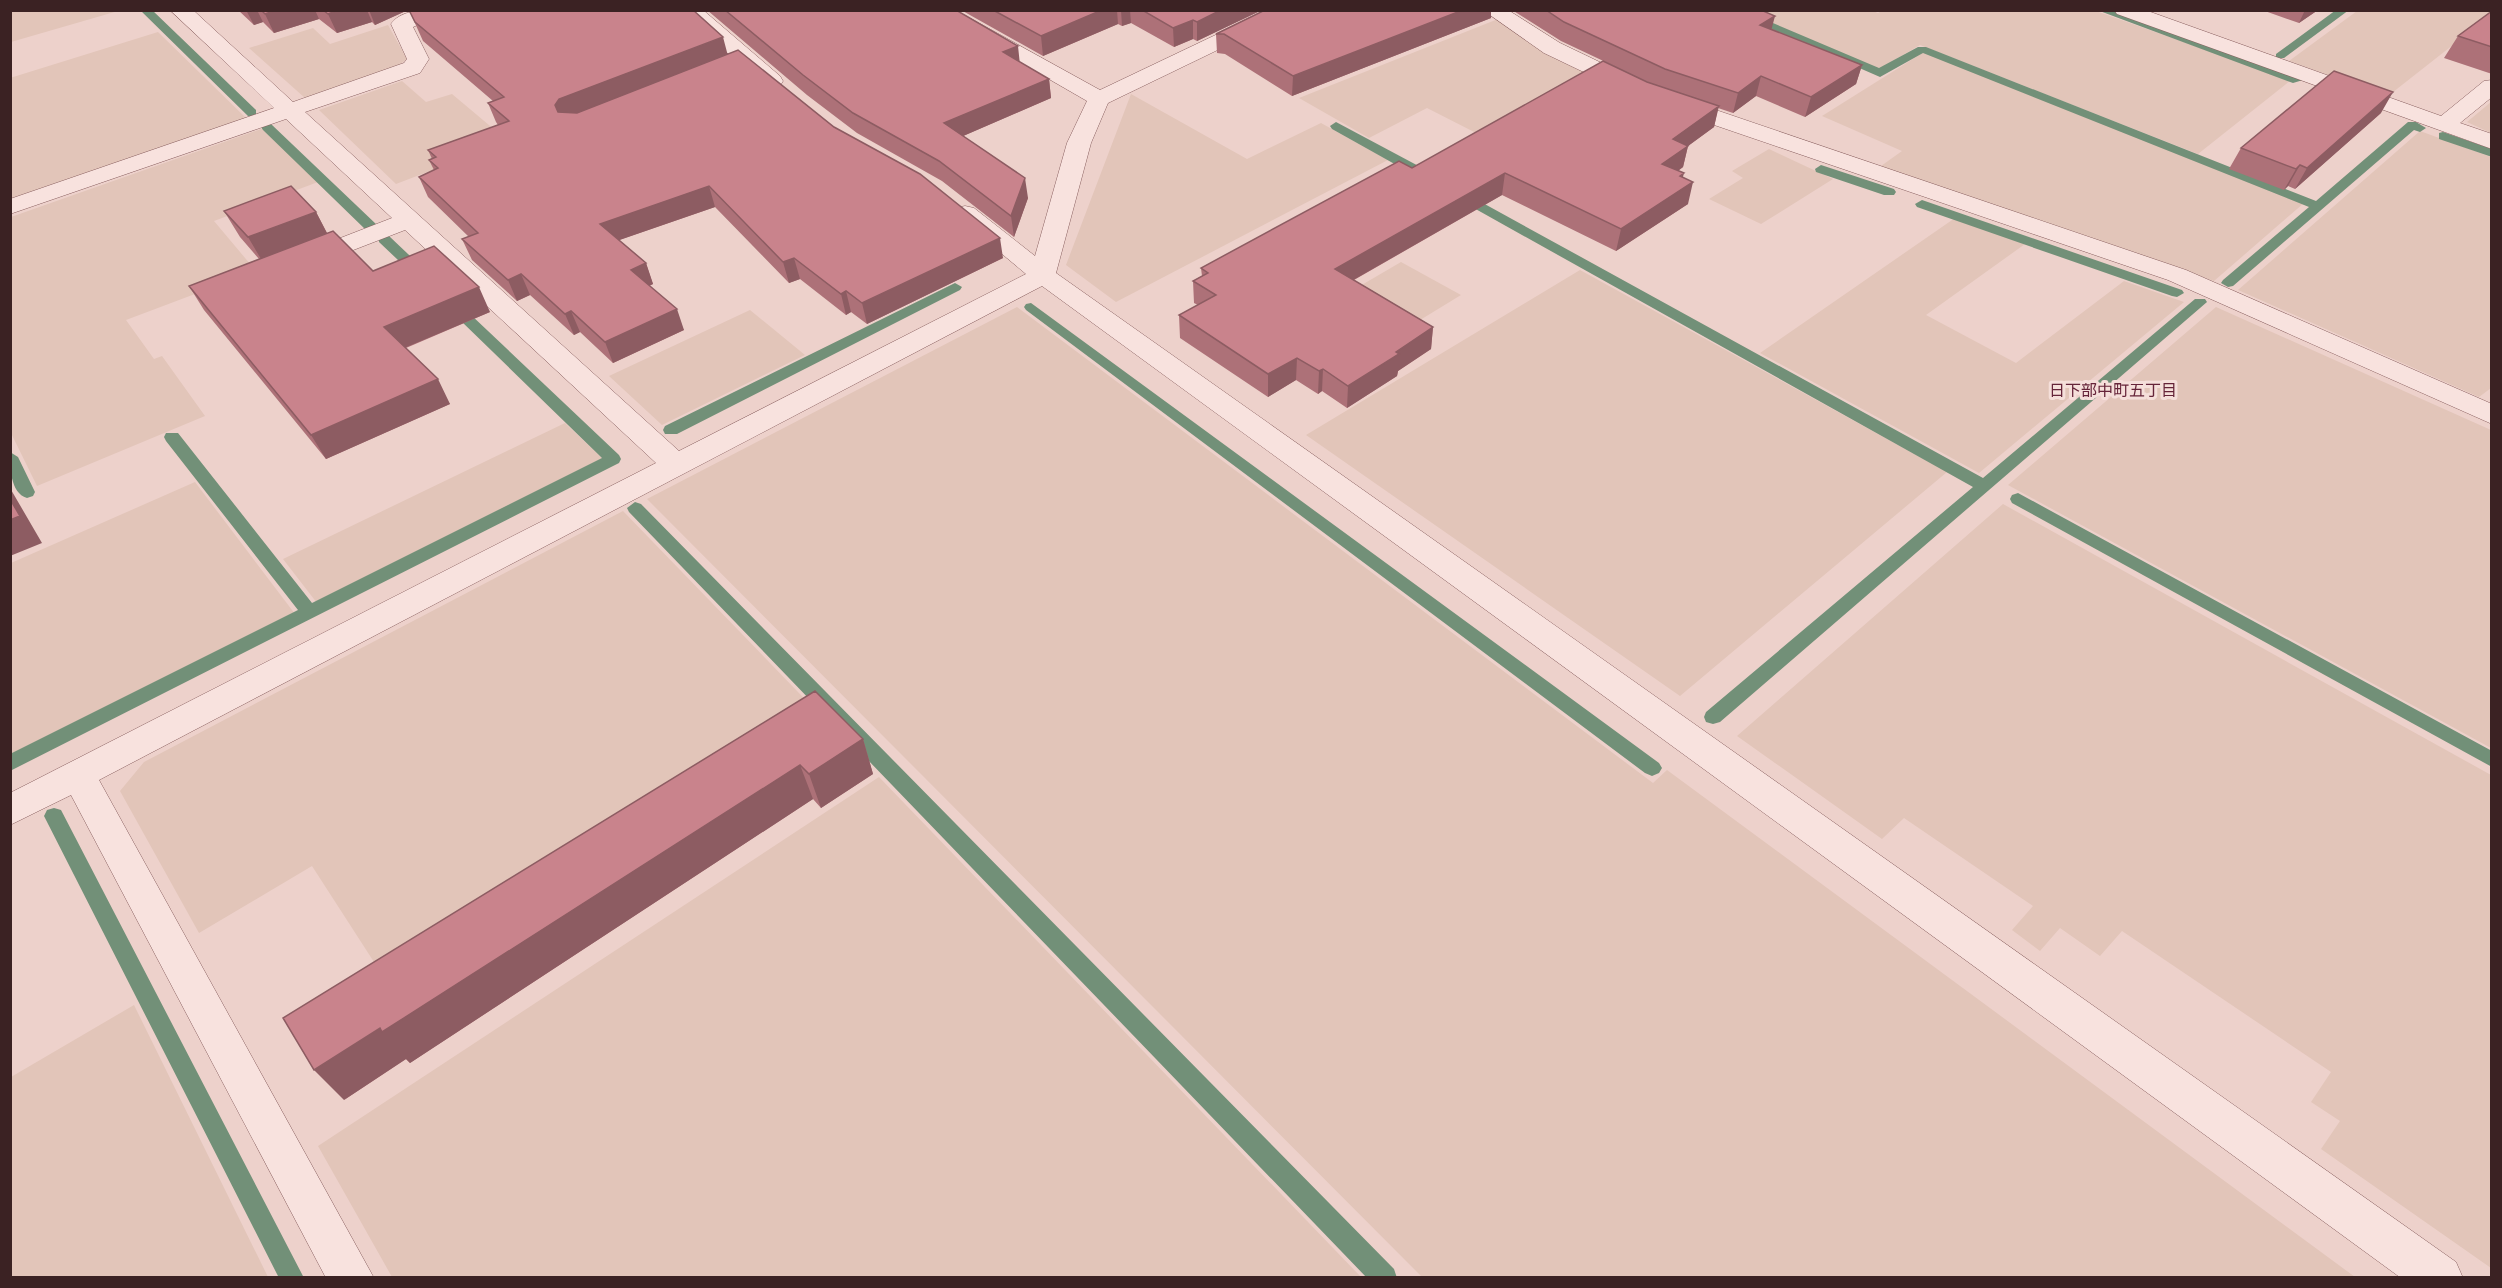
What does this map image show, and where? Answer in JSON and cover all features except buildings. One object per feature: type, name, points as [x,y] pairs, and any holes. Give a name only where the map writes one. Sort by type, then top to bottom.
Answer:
[{"type":"street","points":[[180,10],[676,465]]},
{"type":"street","points":[[10,207],[412,68],[418,59],[401,24],[436,10]]},
{"type":"street","points":[[690,10],[736,63],[789,95]]},
{"type":"street","points":[[939,10],[1099,99]]},
{"type":"street","points":[[10,810],[1043,275],[1079,143],[1099,99],[1285,10]]},
{"type":"street","points":[[1493,10],[1552,48],[1652,96],[2177,275],[2492,415]]},
{"type":"street","points":[[2124,10],[2155,15],[2492,142]]},
{"type":"street","points":[[2444,125],[2492,86]]},
{"type":"street","points":[[951,202],[1043,275],[2440,1278]]},
{"type":"street","points":[[281,269],[410,220]]},
{"type":"street","points":[[78,775],[351,1278]]},
{"type":"shaded area","points":[[11,10],[118,10],[118,11],[11,42]]},
{"type":"shaded area","points":[[1755,10],[1870,10],[1878,13],[1883,10],[2096,11],[2291,80],[2198,154],[1920,45],[1879,69],[1747,14]]},
{"type":"shaded area","points":[[2357,11],[2491,11],[2491,15],[2388,96],[2289,61]]},
{"type":"shaded area","points":[[1498,19],[1598,74],[1482,136],[1427,108],[1369,138],[1299,98]]},
{"type":"shaded area","points":[[388,25],[407,59],[399,65],[305,98],[249,48],[313,28],[330,44]]},
{"type":"shaded area","points":[[158,32],[246,118],[11,199],[10,78]]},
{"type":"shaded area","points":[[1924,52],[2304,203],[2214,281],[1881,166],[1902,151],[1822,116]]},
{"type":"shaded area","points":[[402,81],[426,102],[452,94],[508,141],[396,184],[319,110]]},
{"type":"shaded area","points":[[1131,94],[1247,159],[1321,123],[1388,160],[1116,302],[1066,265]]},
{"type":"shaded area","points":[[2491,102],[2491,133],[2467,122]]},
{"type":"shaded area","points":[[264,128],[318,182],[214,221],[256,271],[126,320],[154,359],[162,356],[205,416],[37,486],[11,433],[11,217]]},
{"type":"shaded area","points":[[2420,131],[2491,157],[2491,388],[2479,397],[2238,290]]},
{"type":"shaded area","points":[[1769,149],[1833,179],[1761,224],[1709,199],[1743,178],[1732,171]]},
{"type":"shaded area","points":[[1955,218],[2025,244],[1926,315],[2016,363],[2124,281],[2184,302],[1979,473],[1760,353]]},
{"type":"shaded area","points":[[1401,262],[1461,295],[1407,328],[1348,293]]},
{"type":"shaded area","points":[[1580,270],[1947,472],[1680,696],[1306,435]]},
{"type":"shaded area","points":[[1017,307],[1653,783],[1667,770],[2355,1277],[1422,1277],[647,499]]},
{"type":"shaded area","points":[[2216,307],[2491,430],[2491,748],[2008,485]]},
{"type":"shaded area","points":[[750,310],[805,355],[662,425],[609,376]]},
{"type":"shaded area","points":[[565,423],[603,459],[317,603],[283,559]]},
{"type":"shaded area","points":[[195,482],[295,614],[11,755],[11,563]]},
{"type":"shaded area","points":[[2003,504],[2491,775],[2491,1268],[2321,1149],[2340,1121],[2311,1102],[2331,1072],[2122,931],[2100,956],[2060,928],[2040,951],[2012,930],[2033,906],[1904,818],[1882,839],[1737,736]]},
{"type":"shaded area","points":[[623,511],[826,721],[394,993],[312,866],[199,933],[120,791],[144,762]]},
{"type":"shaded area","points":[[879,777],[1361,1277],[392,1277],[318,1146]]},
{"type":"shaded area","points":[[134,1005],[268,1277],[11,1277],[11,1077]]},
{"type":"waterway","points":[[145,10],[252,113]]},
{"type":"waterway","points":[[1731,10],[1880,73],[1922,49],[2318,206]]},
{"type":"waterway","points":[[2102,10],[2297,80]]},
{"type":"waterway","points":[[2280,56],[2344,10]]},
{"type":"waterway","points":[[2318,206],[2412,125],[2420,128]]},
{"type":"waterway","points":[[1336,126],[1421,173]]},
{"type":"waterway","points":[[267,127],[372,228]]},
{"type":"waterway","points":[[2443,136],[2492,153]]},
{"type":"waterway","points":[[1821,169],[1889,192]]},
{"type":"waterway","points":[[1461,195],[1984,486]]},
{"type":"waterway","points":[[1922,204],[2177,293]]},
{"type":"waterway","points":[[2228,283],[2318,206]]},
{"type":"waterway","points":[[384,239],[422,275]]},
{"type":"waterway","points":[[671,430],[955,287]]},
{"type":"waterway","points":[[1713,717],[2200,302]]},
{"type":"waterway","points":[[1031,307],[1652,768]]},
{"type":"waterway","points":[[10,763],[613,459],[465,317]]},
{"type":"waterway","points":[[172,437],[309,612]]},
{"type":"waterway","points":[[10,457],[27,492]]},
{"type":"waterway","points":[[2018,499],[2492,760]]},
{"type":"waterway","points":[[635,508],[1385,1278]]},
{"type":"waterway","points":[[54,816],[292,1278]]},
{"type":"district","name":"日下部中町五丁目","points":[[2113,390]]}]
